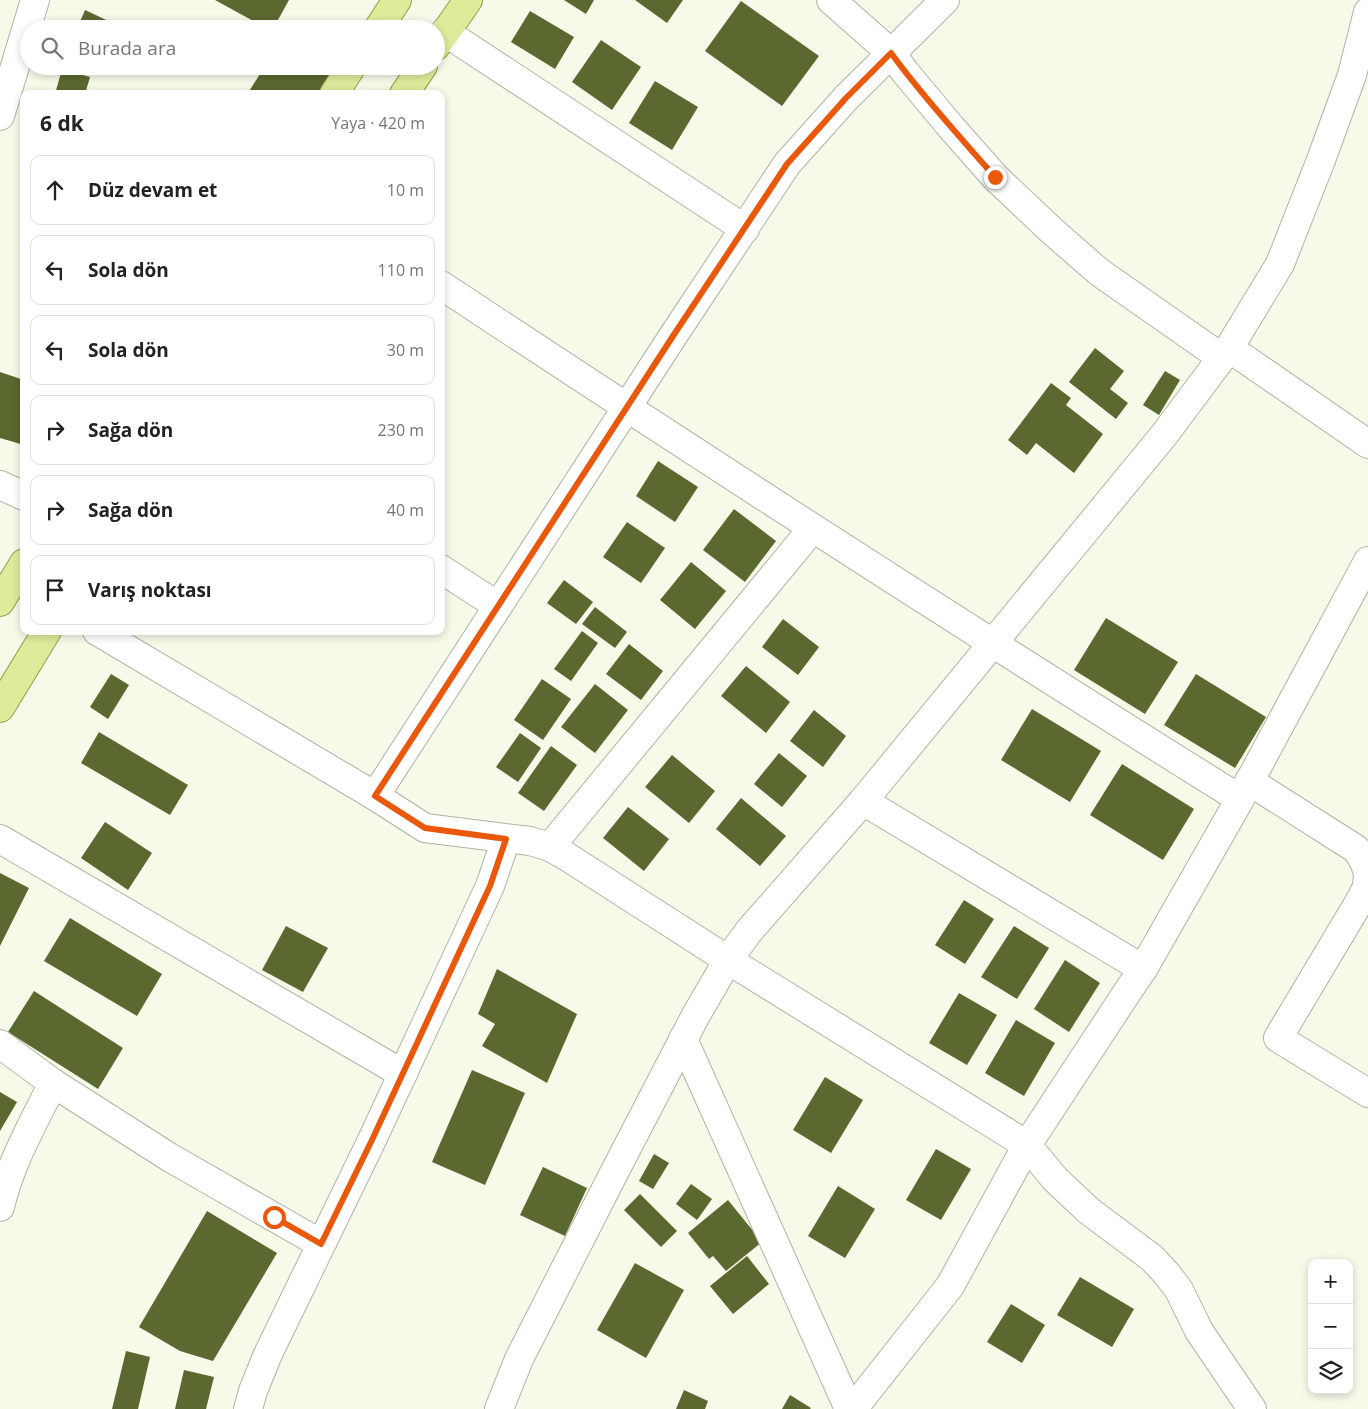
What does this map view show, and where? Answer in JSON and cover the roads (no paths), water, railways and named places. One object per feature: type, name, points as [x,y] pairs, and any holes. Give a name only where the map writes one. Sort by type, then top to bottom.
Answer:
[{"type":"main road","points":[[445,33],[468,0]]},
{"type":"main road","points":[[337,90],[346,75]]},
{"type":"main road","points":[[407,90],[417,75]]},
{"type":"main road","points":[[0,602],[20,570]]},
{"type":"main road","points":[[0,708],[45,635]]},
{"type":"street","points":[[29,20],[35,0]]},
{"type":"street","points":[[831,0],[891,53],[950,126],[995,177],[1099,272],[1368,444]]},
{"type":"street","points":[[375,796],[787,164],[846,98],[945,0]]},
{"type":"street","points":[[499,1409],[519,1360],[696,1015],[728,960],[749,931],[863,801],[1164,435],[1226,353],[1280,264],[1352,75],[1368,12]]},
{"type":"street","points":[[445,42],[745,229]]},
{"type":"street","points":[[0,116],[20,50]]},
{"type":"street","points":[[445,288],[992,644],[1244,790],[1356,849],[1363,857],[1367,867],[1366,889],[1278,1038],[1368,1093]]},
{"type":"street","points":[[0,485],[20,494]]},
{"type":"street","points":[[550,847],[813,528]]},
{"type":"street","points":[[684,1039],[851,1409],[950,1286],[1027,1146],[1143,969],[1244,790],[1368,561]]},
{"type":"street","points":[[445,572],[498,606]]},
{"type":"street","points":[[104,635],[375,796],[425,828],[530,841],[550,847],[1027,1146],[1055,1179],[1072,1195],[1152,1258],[1166,1273],[1179,1290],[1199,1330],[1252,1409]]},
{"type":"street","points":[[863,801],[1143,969]]},
{"type":"street","points":[[0,838],[403,1074]]},
{"type":"street","points":[[248,1409],[268,1354],[403,1074],[490,886],[506,839]]},
{"type":"street","points":[[0,1044],[53,1083],[169,1157],[321,1244]]},
{"type":"street","points":[[0,1207],[15,1160],[53,1083]]}]
